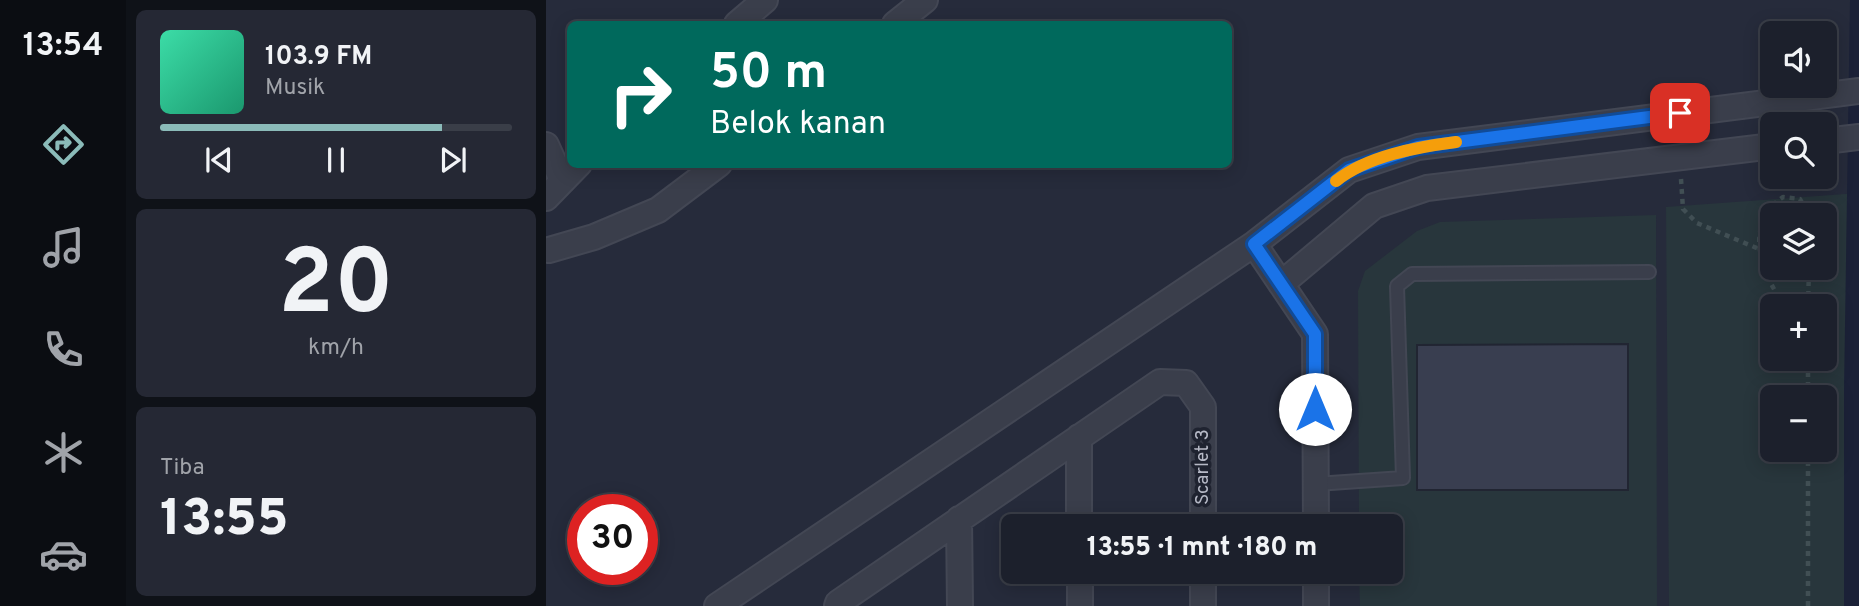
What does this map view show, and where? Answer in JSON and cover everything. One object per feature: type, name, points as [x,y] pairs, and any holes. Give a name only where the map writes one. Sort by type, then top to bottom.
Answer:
[{"type":"street","points":[[740,21],[765,0]]},
{"type":"street","points":[[899,21],[925,0]]},
{"type":"street","points":[[716,606],[1254,244],[1349,170],[1418,147],[1859,91]]},
{"type":"street","points":[[1837,140],[1859,137]]},
{"type":"street","points":[[546,145],[562,181]]},
{"type":"street","points":[[1281,284],[1374,206],[1427,188],[1760,147]]},
{"type":"street","points":[[547,248],[594,237],[658,210],[714,168]]},
{"type":"street","points":[[1254,244],[1315,334],[1316,514]]},
{"type":"street","name":"Scarlet 3","points":[[1079,437],[1160,382],[1186,383],[1203,407],[1203,514]]},
{"type":"street","points":[[837,606],[1079,437]]},
{"type":"street","points":[[1079,437],[1079,514]]},
{"type":"street","points":[[959,519],[960,606]]},
{"type":"street","points":[[1080,584],[1080,606]]},
{"type":"street","points":[[1203,584],[1203,606]]},
{"type":"street","points":[[1316,584],[1317,606]]},
{"type":"lane","points":[[1316,484],[1403,478],[1397,286],[1412,274],[1648,272]]},
{"type":"path","points":[[1681,157],[1683,209],[1697,223],[1759,250]]},
{"type":"path","points":[[1775,203],[1783,197],[1800,199],[1802,203]]},
{"type":"path","points":[[1760,239],[1759,250],[1770,286],[1776,294]]},
{"type":"path","points":[[1808,462],[1808,606]]},
{"type":"shaded area","points":[[1859,193],[1859,606],[1669,606],[1666,207]]},
{"type":"shaded area","points":[[1656,215],[1657,606],[1360,606],[1359,584],[1403,584],[1403,514],[1359,514],[1358,291],[1365,271],[1417,231],[1440,222]]},
{"type":"water","points":[[1850,0],[1859,0],[1859,606],[1844,606],[1844,391]]},
{"type":"building","points":[[1628,344],[1628,490],[1417,490],[1417,345]]},
{"type":"slow traffic","points":[[1336,181],[1349,170],[1418,147],[1456,142]]},
{"type":"route","points":[[1315,409],[1315,334],[1254,244],[1349,170],[1418,147],[1680,113]]}]
